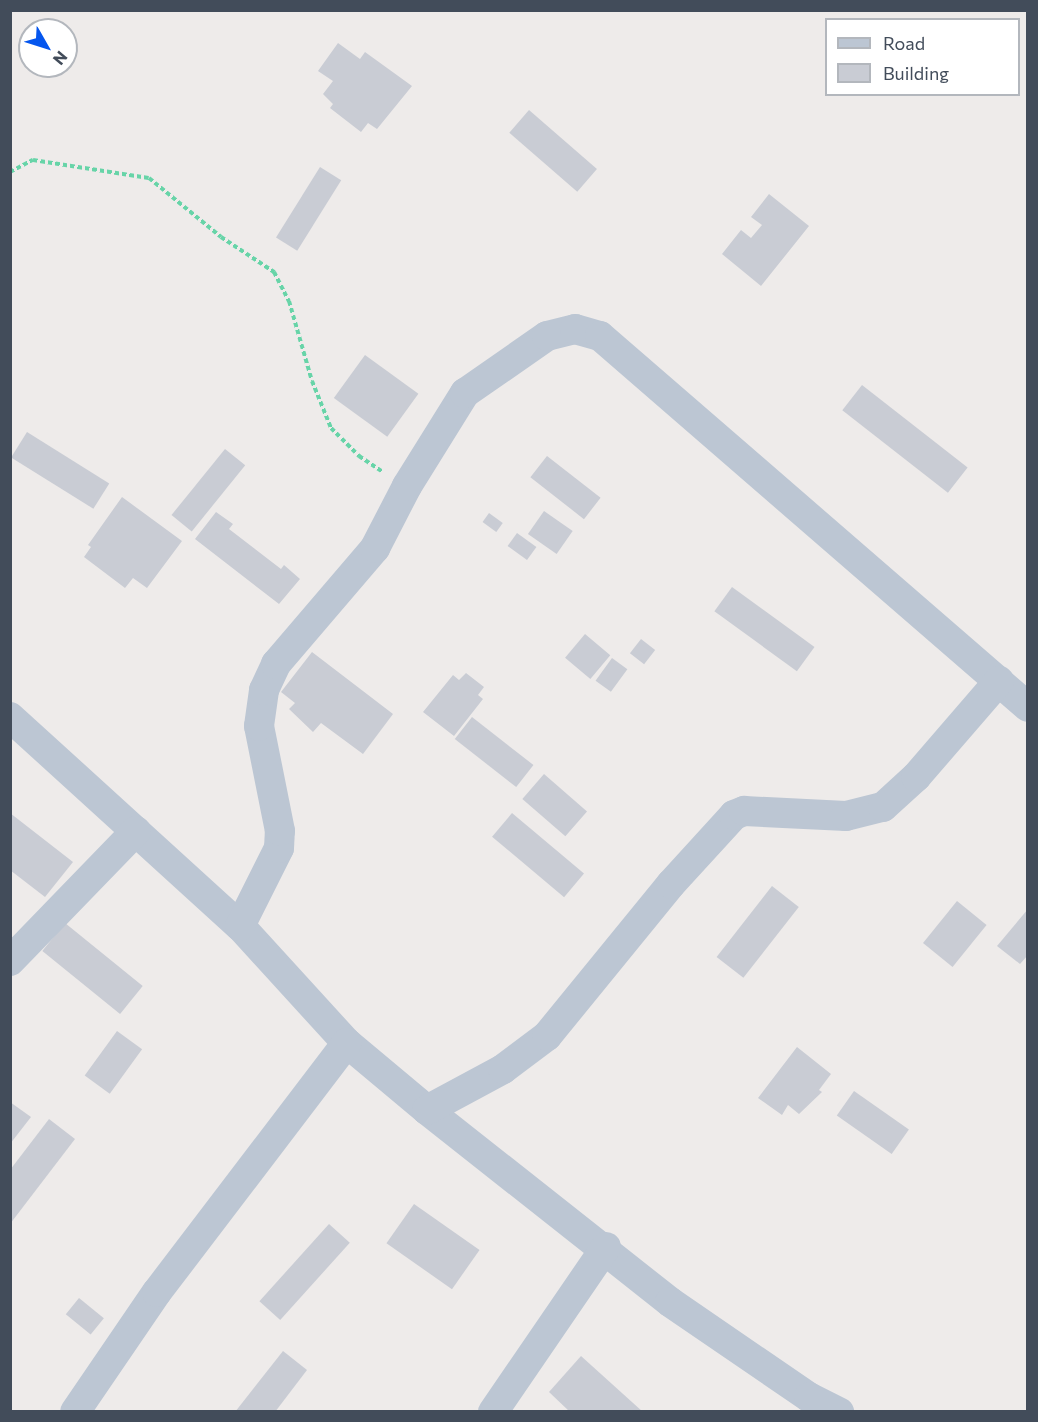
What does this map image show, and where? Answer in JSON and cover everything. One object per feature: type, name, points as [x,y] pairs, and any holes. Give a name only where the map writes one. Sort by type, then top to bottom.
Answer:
[{"type":"street","points":[[240,926],[279,848],[280,831],[260,726],[264,690],[276,664],[375,548],[407,486],[465,393],[547,336],[575,329],[600,336],[1028,707]]},
{"type":"street","points":[[426,1110],[503,1069],[547,1036],[671,884],[734,815],[744,811],[846,816],[883,807],[916,777],[999,681]]},
{"type":"street","points":[[10,717],[240,926],[347,1043],[426,1110],[606,1247],[699,1322],[809,1397],[839,1412]]},
{"type":"street","points":[[10,961],[136,831]]},
{"type":"street","points":[[75,1412],[157,1292],[347,1043]]},
{"type":"street","points":[[493,1412],[606,1247]]},
{"type":"path","points":[[10,172],[33,160],[89,166],[149,178],[222,237],[274,272],[289,301],[331,428],[359,456],[407,486]]},
{"type":"building","points":[[338,43],[360,59],[365,52],[412,86],[377,129],[368,123],[361,132],[330,108],[333,104],[323,94],[333,81],[318,71]]},
{"type":"building","points":[[529,110],[597,169],[577,192],[509,133]]},
{"type":"building","points":[[320,167],[341,180],[297,251],[276,237]]},
{"type":"building","points":[[769,194],[809,226],[761,286],[722,254],[741,230],[751,238],[762,225],[751,217]]},
{"type":"building","points":[[365,355],[418,394],[387,437],[334,398]]},
{"type":"building","points":[[862,385],[968,467],[948,493],[842,410]]},
{"type":"building","points":[[27,432],[109,483],[93,509],[11,457]]},
{"type":"building","points":[[225,449],[245,465],[192,531],[172,515]]},
{"type":"building","points":[[547,456],[601,498],[584,519],[530,477]]},
{"type":"building","points":[[122,497],[182,541],[147,588],[133,578],[125,588],[84,557],[91,547],[88,545]]},
{"type":"building","points":[[544,511],[573,531],[557,554],[528,534]]},
{"type":"building","points":[[216,512],[233,524],[229,529],[281,569],[284,565],[300,579],[279,604],[195,539]]},
{"type":"building","points":[[489,513],[503,523],[496,532],[483,522]]},
{"type":"building","points":[[517,533],[536,547],[527,560],[508,546]]},
{"type":"building","points":[[732,587],[815,647],[797,671],[714,611]]},
{"type":"building","points":[[585,634],[610,655],[590,679],[565,658]]},
{"type":"building","points":[[641,639],[655,650],[644,664],[630,653]]},
{"type":"building","points":[[312,652],[393,714],[363,754],[321,723],[313,732],[289,709],[295,703],[281,692]]},
{"type":"building","points":[[612,658],[627,669],[611,692],[596,681]]},
{"type":"building","points":[[466,673],[484,687],[478,695],[483,699],[454,736],[423,712],[453,675],[459,680]]},
{"type":"building","points":[[472,717],[533,765],[516,787],[455,739]]},
{"type":"building","points":[[544,774],[587,811],[565,836],[522,799]]},
{"type":"building","points":[[10,813],[73,862],[45,897],[10,870]]},
{"type":"building","points":[[512,813],[584,873],[564,897],[492,837]]},
{"type":"building","points":[[772,886],[799,907],[743,978],[717,957]]},
{"type":"building","points":[[957,901],[987,925],[953,967],[923,943]]},
{"type":"building","points":[[1028,909],[1028,955],[1020,964],[997,946]]},
{"type":"building","points":[[65,923],[143,986],[120,1014],[42,951]]},
{"type":"building","points":[[117,1031],[142,1049],[110,1094],[85,1075]]},
{"type":"building","points":[[797,1047],[831,1074],[819,1090],[822,1092],[799,1114],[788,1105],[782,1115],[758,1098]]},
{"type":"building","points":[[854,1091],[909,1129],[892,1154],[837,1116]]},
{"type":"building","points":[[10,1102],[31,1117],[10,1144]]},
{"type":"building","points":[[49,1119],[75,1139],[10,1224],[10,1170]]},
{"type":"building","points":[[414,1204],[480,1250],[452,1289],[386,1243]]},
{"type":"building","points":[[329,1224],[350,1243],[280,1320],[259,1301]]},
{"type":"building","points":[[79,1298],[104,1318],[91,1334],[66,1314]]},
{"type":"building","points":[[283,1351],[307,1370],[275,1412],[235,1412]]},
{"type":"building","points":[[581,1356],[643,1412],[570,1412],[549,1392]]}]
